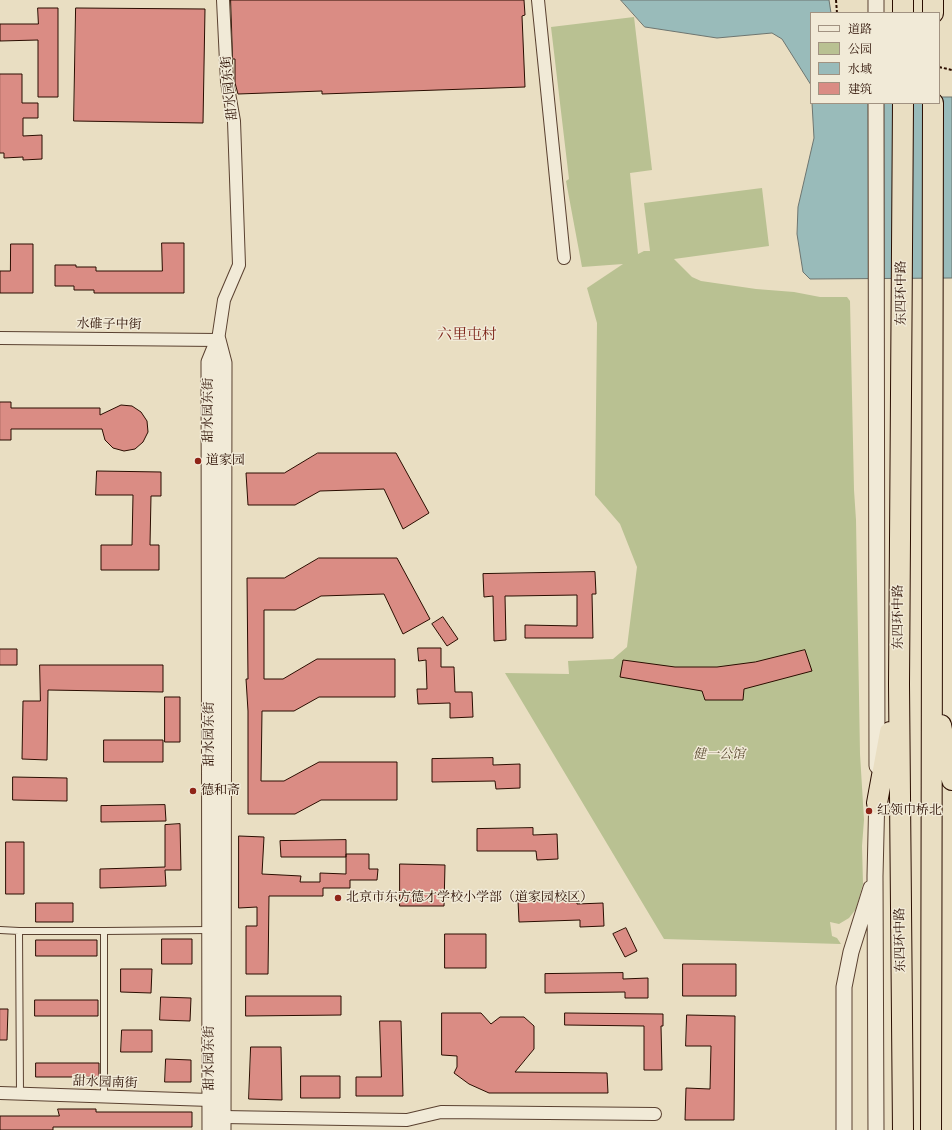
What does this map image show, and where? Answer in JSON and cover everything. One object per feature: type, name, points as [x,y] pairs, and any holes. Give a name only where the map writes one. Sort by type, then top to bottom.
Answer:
[{"type":"highway","points":[[903,0],[903,12]]},
{"type":"highway","points":[[933,0],[933,12]]},
{"type":"highway","name":"东四环中路","points":[[903,104],[899,684],[903,1130]]},
{"type":"highway","points":[[931,1130],[933,104]]},
{"type":"highway","points":[[932,683],[952,780]]},
{"type":"highway","points":[[878,802],[899,684]]},
{"type":"street","name":"甜水园东街","points":[[210,1130],[209,362],[218,340],[224,300],[239,265],[234,121],[227,82],[222,0]]},
{"type":"street","points":[[538,0],[564,258]]},
{"type":"street","points":[[876,0],[876,12]]},
{"type":"street","name":"东四环中路","points":[[876,104],[878,802],[875,876],[876,1130]]},
{"type":"street","name":"水碓子中街","points":[[0,338],[218,340]]},
{"type":"street","name":"甜水园东街","points":[[218,340],[224,363],[223,1123]]},
{"type":"street","points":[[844,1130],[844,987],[851,952],[875,876]]},
{"type":"street","name":"甜水园南街","points":[[0,1093],[210,1100]]},
{"type":"street","points":[[223,1123],[407,1120],[441,1112],[655,1114]]},
{"type":"lane","points":[[0,930],[210,930]]},
{"type":"lane","points":[[18,931],[20,1094]]},
{"type":"lane","points":[[104,931],[104,1097]]},
{"type":"path","points":[[836,0],[837,12]]},
{"type":"path","points":[[940,67],[952,70]]},
{"type":"green space","name":"健一公馆","points":[[634,17],[652,170],[630,173],[638,254],[644,251],[650,251],[644,203],[762,188],[769,246],[674,259],[692,277],[701,281],[756,289],[794,292],[820,297],[847,297],[850,301],[860,754],[864,820],[862,846],[863,884],[856,909],[849,918],[839,924],[830,922],[832,936],[837,938],[841,944],[664,939],[505,673],[569,674],[568,661],[613,659],[627,647],[637,567],[620,524],[595,495],[597,323],[587,288],[623,264],[582,267],[566,181],[569,179],[551,27]]},
{"type":"water","points":[[621,0],[829,0],[831,12],[810,12],[810,83],[782,39],[772,33],[717,38],[645,27]]},
{"type":"water","points":[[940,97],[952,97],[952,278],[810,279],[803,272],[797,234],[798,207],[814,138],[812,104],[940,104]]},
{"type":"building","points":[[231,0],[524,0],[525,15],[522,16],[525,87],[322,94],[322,91],[238,94],[235,83],[235,59],[233,59]]},
{"type":"building","points":[[38,8],[58,8],[58,97],[38,97],[38,40],[0,41],[0,24],[38,24]]},
{"type":"building","points":[[76,8],[205,9],[203,123],[74,121]]},
{"type":"building","points":[[0,74],[22,74],[22,103],[38,103],[38,118],[23,118],[23,136],[42,135],[42,159],[23,160],[23,157],[4,158],[4,153],[0,153]]},
{"type":"building","points":[[162,243],[184,243],[184,293],[94,293],[94,290],[74,290],[74,286],[55,286],[55,265],[96,267],[96,271],[162,271]]},
{"type":"building","points":[[11,244],[33,244],[33,293],[0,293],[0,271],[10,271]]},
{"type":"building","points":[[0,402],[11,402],[11,408],[100,408],[100,415],[121,405],[132,406],[141,412],[147,421],[148,432],[143,442],[135,449],[124,451],[113,448],[105,440],[102,429],[11,429],[11,440],[0,440]]},
{"type":"building","points":[[318,453],[396,453],[429,513],[403,529],[384,489],[320,491],[295,505],[248,505],[246,473],[284,473]]},
{"type":"building","points":[[97,471],[161,472],[161,496],[151,496],[150,545],[159,545],[159,570],[101,570],[101,545],[132,545],[133,495],[96,495]]},
{"type":"building","points":[[319,558],[397,558],[430,619],[403,634],[384,594],[321,596],[295,610],[264,610],[264,679],[283,679],[317,659],[395,659],[395,697],[319,697],[294,711],[262,711],[261,781],[284,781],[319,762],[397,762],[397,800],[321,800],[295,814],[248,814],[248,711],[246,679],[248,679],[247,578],[284,578]]},
{"type":"building","points":[[595,572],[596,594],[592,594],[593,638],[525,638],[525,625],[577,626],[577,595],[505,596],[506,640],[494,641],[493,596],[484,597],[483,574]]},
{"type":"building","points":[[443,617],[458,639],[447,646],[432,624]]},
{"type":"building","points":[[418,648],[441,648],[441,667],[454,667],[455,692],[472,692],[473,717],[450,718],[450,703],[418,704],[417,689],[427,689],[426,660],[419,661]]},
{"type":"building","points":[[0,649],[17,649],[17,665],[0,665]]},
{"type":"building","points":[[805,650],[812,671],[744,689],[743,700],[705,700],[702,691],[620,677],[623,660],[675,667],[717,667],[755,662]]},
{"type":"building","points":[[40,665],[163,665],[163,692],[48,690],[47,760],[22,759],[23,701],[40,701]]},
{"type":"building","points":[[165,697],[180,697],[180,742],[165,742]]},
{"type":"building","points":[[104,740],[163,740],[163,762],[104,762]]},
{"type":"building","points":[[493,758],[493,765],[520,764],[520,788],[496,789],[495,781],[432,782],[432,759]]},
{"type":"building","points":[[13,777],[67,778],[67,801],[13,800]]},
{"type":"building","points":[[165,805],[166,821],[101,822],[101,806]]},
{"type":"building","points":[[180,824],[181,870],[165,870],[166,886],[100,888],[100,869],[165,867],[165,825]]},
{"type":"building","points":[[533,828],[533,835],[557,834],[558,859],[537,860],[536,851],[477,851],[477,829]]},
{"type":"building","points":[[239,836],[264,837],[262,874],[301,876],[300,882],[320,882],[320,873],[346,874],[346,854],[369,854],[369,869],[378,869],[377,880],[350,880],[350,888],[323,888],[323,896],[269,896],[268,974],[246,974],[246,926],[257,926],[257,907],[239,908]]},
{"type":"building","points":[[346,840],[346,857],[281,857],[280,841]]},
{"type":"building","points":[[6,842],[24,842],[24,894],[6,894]]},
{"type":"building","points":[[400,864],[445,865],[444,906],[400,906]]},
{"type":"building","points":[[577,899],[577,904],[603,903],[604,926],[580,927],[580,920],[519,922],[518,900]]},
{"type":"building","points":[[36,903],[73,903],[73,922],[36,922]]},
{"type":"building","points":[[626,928],[637,951],[625,957],[613,934]]},
{"type":"building","points":[[445,934],[486,934],[486,968],[445,968]]},
{"type":"building","points":[[162,939],[192,939],[192,964],[162,964]]},
{"type":"building","points":[[36,940],[97,940],[97,956],[36,956]]},
{"type":"building","points":[[683,964],[736,964],[736,996],[683,996]]},
{"type":"building","points":[[121,969],[152,969],[151,993],[121,992]]},
{"type":"building","points":[[623,973],[623,979],[648,978],[648,998],[625,998],[625,992],[545,993],[545,974]]},
{"type":"building","points":[[246,996],[341,996],[341,1015],[246,1016]]},
{"type":"building","points":[[161,997],[191,998],[190,1021],[160,1020]]},
{"type":"building","points":[[35,1000],[98,1000],[98,1016],[35,1016]]},
{"type":"building","points":[[0,1009],[8,1009],[7,1040],[0,1040]]},
{"type":"building","points":[[442,1013],[481,1013],[491,1024],[500,1017],[524,1017],[534,1026],[534,1049],[515,1072],[607,1073],[608,1093],[489,1093],[469,1084],[454,1073],[457,1067],[457,1056],[442,1055]]},
{"type":"building","points":[[565,1013],[663,1014],[663,1026],[661,1026],[662,1070],[644,1070],[644,1026],[565,1025]]},
{"type":"building","points":[[687,1015],[735,1016],[734,1120],[685,1120],[686,1088],[710,1089],[711,1046],[686,1046]]},
{"type":"building","points":[[380,1021],[401,1021],[403,1096],[356,1096],[356,1077],[381,1077]]},
{"type":"building","points":[[122,1030],[152,1030],[152,1052],[121,1052]]},
{"type":"building","points":[[251,1047],[281,1047],[282,1100],[249,1099]]},
{"type":"building","points":[[166,1059],[191,1060],[191,1082],[165,1082]]},
{"type":"building","points":[[36,1063],[99,1063],[99,1077],[36,1077]]},
{"type":"building","points":[[301,1076],[340,1076],[340,1098],[301,1098]]},
{"type":"building","points":[[58,1109],[96,1109],[96,1112],[192,1112],[192,1127],[53,1127],[53,1130],[0,1130],[0,1116],[59,1116]]},
{"type":"place","name":"道家园","points":[[198,461]]},
{"type":"place","name":"德和斋","points":[[193,791]]},
{"type":"place","name":"红领巾桥北","points":[[869,811]]},
{"type":"place","name":"北京市东方德才学校小学部（道家园校区）","points":[[338,898]]},
{"type":"district","name":"六里屯村","points":[[467,336]]}]
